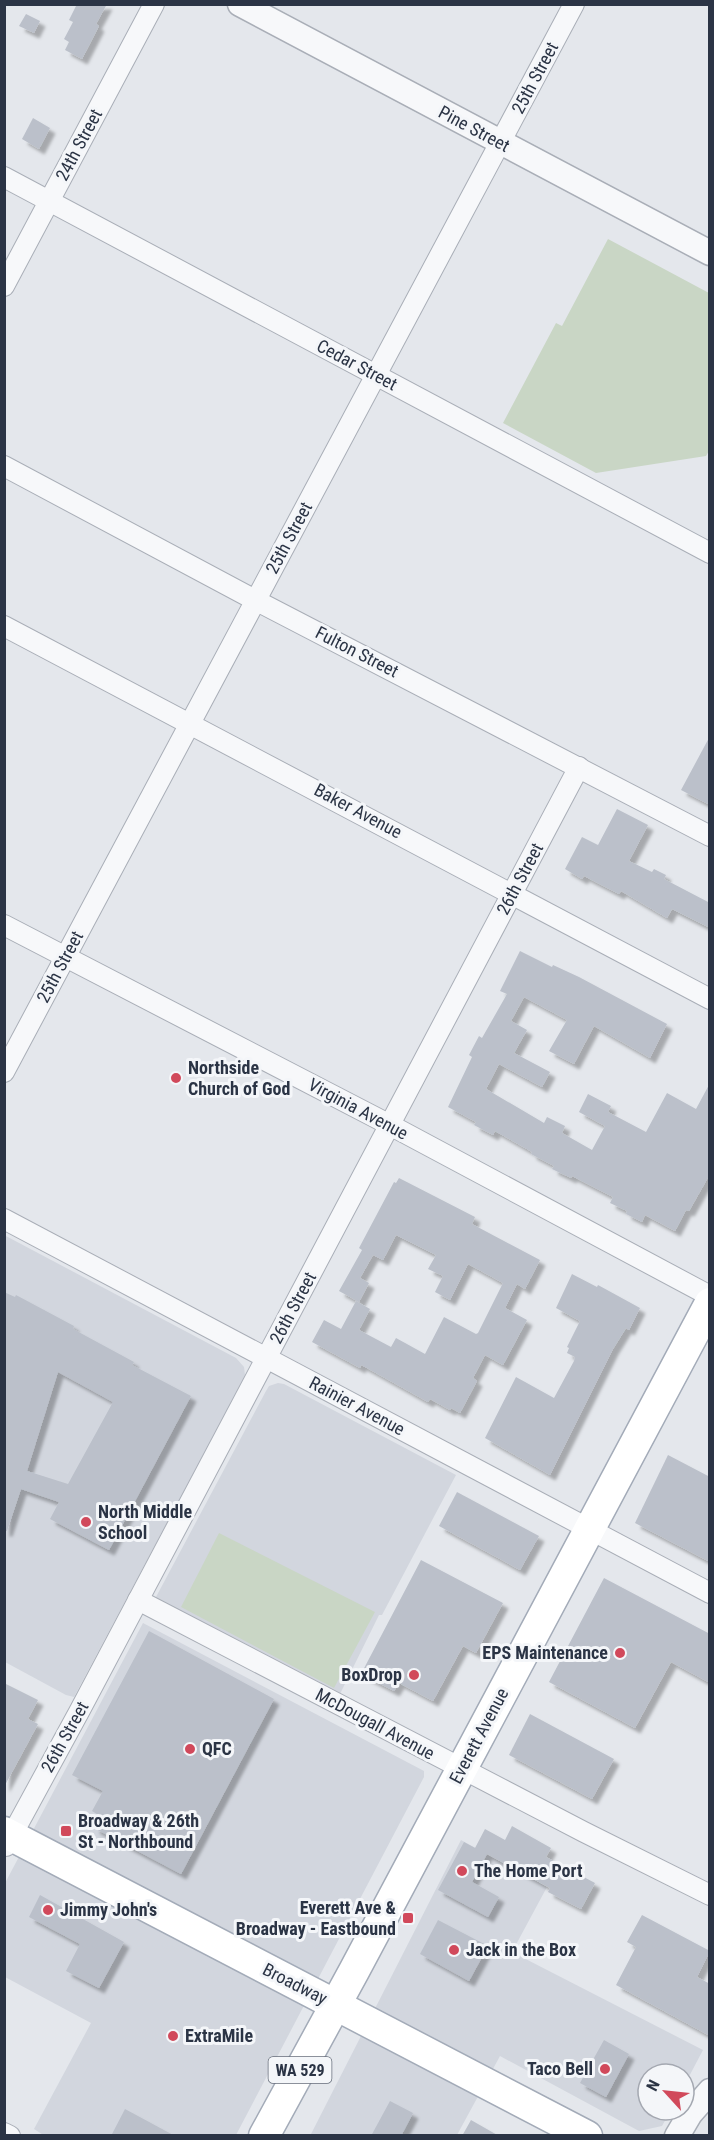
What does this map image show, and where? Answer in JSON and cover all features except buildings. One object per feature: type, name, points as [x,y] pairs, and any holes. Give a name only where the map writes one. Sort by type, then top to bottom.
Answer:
[{"type":"main road","name":"Everett Avenue","points":[[264,2136],[710,1303]]},
{"type":"main road","name":"Broadway","points":[[7,1839],[336,2005],[587,2136]]},
{"type":"street","name":"24th Street","points":[[4,286],[154,4]]},
{"type":"street","name":"Pine Street","points":[[240,4],[710,253]]},
{"type":"street","name":"25th Street","points":[[4,1071],[574,4]]},
{"type":"street","name":"Cedar Street","points":[[4,177],[710,553]]},
{"type":"street","name":"Fulton Street","points":[[4,466],[255,600],[710,836]]},
{"type":"street","name":"Baker Avenue","points":[[4,626],[190,722],[710,999]]},
{"type":"street","name":"26th Street","points":[[7,1839],[138,1600],[579,767]]},
{"type":"street","name":"Virginia Avenue","points":[[4,925],[390,1125],[710,1296]]},
{"type":"street","name":"Rainier Avenue","points":[[4,1219],[710,1593]]},
{"type":"street","name":"McDougall Avenue","points":[[138,1600],[710,1895]]},
{"type":"street","points":[[677,2136],[690,2114],[710,2091]]},
{"type":"street","points":[[693,2136],[710,2106]]},
{"type":"street","points":[[4,2133],[10,2136]]},
{"type":"shaded area","name":"North Middle School","points":[[4,1235],[236,1358],[244,1367],[245,1375],[242,1382],[74,1697],[66,1695],[5,1662]]},
{"type":"shaded area","name":"North Middle School","points":[[284,1384],[456,1475],[382,1615],[379,1615],[339,1696],[159,1602],[156,1597],[266,1391],[269,1386]]},
{"type":"shaded area","points":[[143,1623],[424,1771],[424,1777],[236,2135],[45,2136],[34,2129],[91,2023],[5,1977],[4,1885]]},
{"type":"shaded area","points":[[461,1840],[547,1887],[512,1952],[703,2050],[696,2063],[636,2062],[636,2122],[664,2122],[662,2126],[639,2131],[500,2056],[457,2135],[310,2136]]},
{"type":"green space","points":[[608,239],[709,293],[710,449],[706,456],[596,473],[503,423],[556,323],[562,326]]},
{"type":"green space","points":[[219,1533],[375,1612],[334,1688],[181,1607]]},
{"type":"place","name":"Northside Church of God","points":[[176,1078]]},
{"type":"place","name":"North Middle School","points":[[86,1522]]},
{"type":"place","name":"EPS Maintenance","points":[[620,1653]]},
{"type":"place","name":"BoxDrop","points":[[414,1675]]},
{"type":"place","name":"QFC","points":[[190,1749]]},
{"type":"place","name":"Broadway & 26th St - Northbound","points":[[66,1831]]},
{"type":"place","name":"The Home Port","points":[[462,1871]]},
{"type":"place","name":"Jimmy John's","points":[[48,1910]]},
{"type":"place","name":"Everett Ave & Broadway - Eastbound","points":[[408,1918]]},
{"type":"place","name":"Jack in the Box","points":[[454,1950]]},
{"type":"place","name":"ExtraMile","points":[[173,2036]]},
{"type":"place","name":"Taco Bell","points":[[605,2069]]}]
